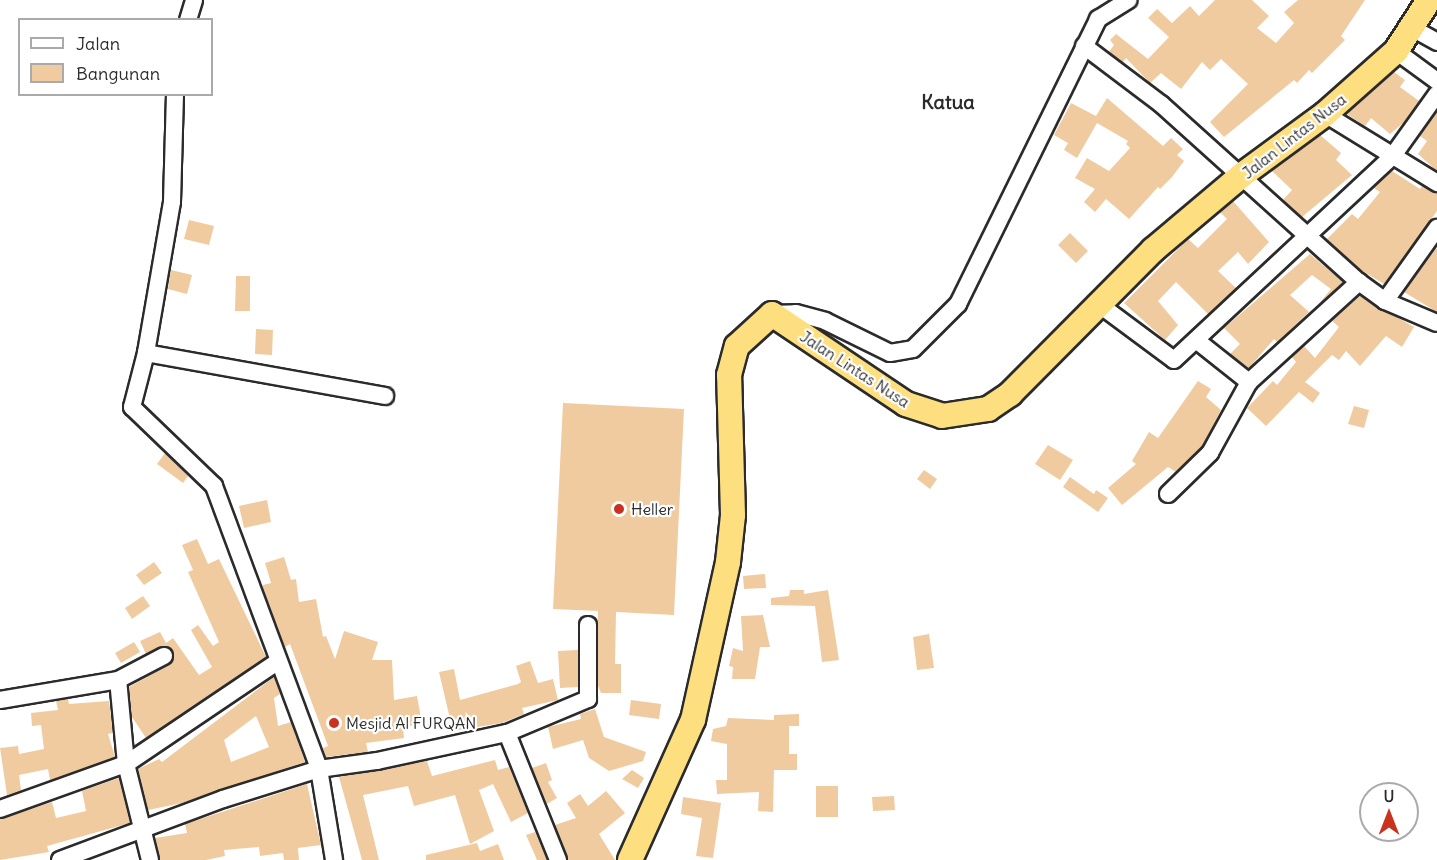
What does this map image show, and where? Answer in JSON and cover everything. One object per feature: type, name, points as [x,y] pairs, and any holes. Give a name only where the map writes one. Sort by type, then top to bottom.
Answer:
[{"type":"highway","name":"Jalan Lintas Nusa","points":[[772,314],[906,404],[942,416],[956,416],[988,410],[1010,394],[1153,250],[1242,175],[1325,114],[1396,51],[1429,0]]},
{"type":"highway","points":[[630,860],[693,720],[728,562],[733,515],[729,375],[737,346],[772,314]]},
{"type":"street","points":[[189,18],[194,0]]},
{"type":"street","points":[[772,314],[796,313],[825,321],[890,353],[913,349],[958,304],[1084,46],[1103,12],[1128,0]]},
{"type":"street","points":[[1412,28],[1437,42]]},
{"type":"street","points":[[1084,46],[1161,104],[1359,282],[1385,302],[1437,323]]},
{"type":"street","points":[[1396,51],[1437,81]]},
{"type":"street","points":[[1100,305],[1170,361],[1308,238],[1392,158],[1437,94]]},
{"type":"street","points":[[176,96],[172,202],[146,353],[132,407],[212,482],[277,663],[319,769],[334,860]]},
{"type":"street","points":[[1325,114],[1392,158],[1437,183]]},
{"type":"street","points":[[1385,302],[1437,228]]},
{"type":"street","points":[[1168,494],[1210,453],[1249,382],[1359,282]]},
{"type":"street","points":[[1196,340],[1249,382]]},
{"type":"street","points":[[146,353],[386,396]]},
{"type":"street","points":[[60,860],[223,798],[319,769],[377,761],[507,733],[589,697],[588,626]]},
{"type":"street","points":[[0,700],[118,680],[164,656]]},
{"type":"street","points":[[0,809],[126,764],[277,663]]},
{"type":"street","points":[[118,680],[126,764],[150,860]]},
{"type":"street","points":[[507,733],[558,860]]},
{"type":"building","points":[[1215,0],[1252,0],[1269,16],[1257,28],[1276,43],[1294,23],[1284,12],[1298,0],[1365,0],[1341,36],[1345,40],[1312,73],[1309,70],[1297,83],[1294,80],[1224,137],[1210,122],[1248,84],[1221,59],[1210,70],[1202,62],[1181,89],[1161,73],[1150,83],[1126,58],[1123,62],[1109,52],[1114,45],[1110,40],[1116,34],[1148,59],[1169,37],[1148,18],[1157,9],[1172,23],[1190,6],[1199,16]]},
{"type":"building","points":[[1394,72],[1405,80],[1400,87],[1419,101],[1403,123],[1390,134],[1371,118],[1365,126],[1347,114]]},
{"type":"building","points":[[1107,98],[1163,146],[1171,138],[1183,149],[1177,155],[1184,161],[1172,177],[1160,189],[1158,187],[1129,219],[1106,199],[1095,212],[1084,202],[1095,189],[1075,178],[1087,158],[1109,171],[1130,148],[1126,144],[1128,141],[1097,123],[1077,158],[1064,150],[1068,143],[1054,135],[1071,103],[1096,116]]},
{"type":"building","points":[[1437,112],[1437,171],[1418,154],[1427,141],[1420,136]]},
{"type":"building","points":[[1320,135],[1341,153],[1336,160],[1352,175],[1302,217],[1283,200],[1292,190],[1272,171]]},
{"type":"building","points":[[1392,171],[1420,189],[1422,186],[1437,193],[1437,211],[1384,284],[1361,270],[1327,239],[1352,214],[1358,219],[1380,192],[1374,188]]},
{"type":"building","points":[[1233,201],[1269,242],[1248,264],[1238,252],[1218,271],[1236,288],[1208,314],[1176,282],[1158,301],[1178,325],[1165,340],[1124,303],[1188,239],[1198,248],[1227,219],[1220,212]]},
{"type":"building","points":[[189,220],[214,226],[209,245],[184,239]]},
{"type":"building","points":[[1070,233],[1088,251],[1076,263],[1058,245]]},
{"type":"building","points":[[1437,249],[1437,312],[1404,292]]},
{"type":"building","points":[[1310,254],[1343,282],[1317,306],[1331,289],[1312,275],[1290,295],[1309,312],[1277,342],[1274,339],[1249,368],[1230,354],[1240,344],[1224,328]]},
{"type":"building","points":[[171,270],[192,275],[187,294],[168,289]]},
{"type":"building","points":[[236,276],[250,276],[250,311],[235,311]]},
{"type":"building","points":[[1360,296],[1414,327],[1402,347],[1386,336],[1360,366],[1346,351],[1339,360],[1332,355],[1305,382],[1320,393],[1313,403],[1299,392],[1266,426],[1247,408],[1273,381],[1277,385],[1296,362],[1292,357],[1304,346],[1315,358],[1339,327],[1332,321]]},
{"type":"building","points":[[256,329],[273,330],[272,355],[255,354]]},
{"type":"building","points":[[1198,381],[1211,389],[1206,397],[1221,410],[1202,447],[1176,472],[1168,467],[1122,505],[1108,488],[1136,464],[1132,461],[1149,432],[1158,438]]},
{"type":"building","name":"Heller","points":[[563,403],[684,409],[674,615],[616,612],[615,664],[621,664],[621,693],[601,693],[598,686],[598,611],[553,609]]},
{"type":"building","points":[[1354,406],[1369,410],[1364,428],[1348,424]]},
{"type":"building","points":[[1048,445],[1073,460],[1060,480],[1035,464]]},
{"type":"building","points":[[165,453],[188,476],[183,483],[157,464]]},
{"type":"building","points":[[924,470],[937,479],[930,489],[917,479]]},
{"type":"building","points":[[1070,477],[1094,494],[1096,490],[1108,498],[1098,512],[1063,487]]},
{"type":"building","points":[[267,500],[271,522],[244,528],[239,506]]},
{"type":"building","points":[[197,539],[208,564],[219,559],[266,657],[146,738],[132,717],[129,687],[169,665],[174,656],[165,646],[146,654],[140,641],[160,632],[166,643],[173,638],[199,675],[212,667],[191,630],[198,625],[213,646],[219,642],[188,572],[193,570],[182,545]]},
{"type":"building","points":[[284,557],[291,580],[296,579],[299,602],[316,599],[323,637],[326,636],[335,659],[344,631],[378,642],[372,660],[392,660],[394,700],[417,696],[422,724],[403,727],[404,738],[366,743],[368,752],[326,757],[323,748],[328,746],[290,644],[285,647],[263,588],[263,585],[271,583],[265,563]]},
{"type":"building","points":[[154,562],[162,573],[144,585],[136,575]]},
{"type":"building","points":[[765,574],[766,588],[744,589],[743,576]]},
{"type":"building","points":[[790,590],[804,590],[804,594],[828,590],[839,660],[822,662],[815,606],[771,605],[771,598],[789,596]]},
{"type":"building","points":[[143,596],[150,606],[132,619],[125,608]]},
{"type":"building","points":[[763,615],[770,647],[760,647],[755,679],[732,679],[733,667],[729,666],[733,648],[743,651],[741,616]]},
{"type":"building","points":[[929,634],[934,668],[917,670],[913,637]]},
{"type":"building","points":[[134,642],[140,652],[121,663],[115,653]]},
{"type":"building","points":[[578,650],[578,687],[560,688],[558,651]]},
{"type":"building","points":[[530,661],[538,683],[553,679],[558,700],[522,708],[524,714],[502,723],[458,730],[456,722],[451,723],[439,672],[454,669],[460,700],[518,684],[521,682],[516,666]]},
{"type":"building","points":[[274,677],[280,694],[274,698],[278,726],[291,722],[305,762],[182,803],[148,810],[138,769],[159,759],[162,762]],"holes":[[[256,716],[269,747],[231,762],[224,740]]]},
{"type":"building","points":[[68,699],[69,704],[109,701],[113,733],[108,734],[115,757],[50,780],[48,769],[19,775],[21,790],[7,795],[0,748],[18,746],[19,754],[44,749],[41,725],[32,726],[31,713],[58,710],[56,701]]},
{"type":"building","points":[[631,700],[661,704],[659,719],[629,715]]},
{"type":"building","points":[[595,709],[604,737],[646,752],[643,761],[609,771],[589,758],[583,740],[553,749],[548,727],[581,719],[580,714]]},
{"type":"building","points":[[799,714],[799,726],[789,726],[789,754],[797,754],[797,770],[774,770],[773,812],[758,811],[759,792],[717,794],[716,780],[727,780],[727,744],[711,741],[713,729],[726,726],[728,718],[774,720],[774,715]]},
{"type":"building","points":[[495,760],[498,770],[509,767],[528,813],[511,822],[493,784],[479,790],[494,831],[470,844],[455,795],[414,806],[408,786],[363,795],[379,860],[362,860],[339,777],[427,761],[432,776]]},
{"type":"building","points":[[546,763],[552,780],[548,782],[557,798],[547,804],[532,768]]},
{"type":"building","points":[[632,770],[644,778],[638,788],[622,779]]},
{"type":"building","points":[[119,778],[130,823],[47,846],[49,852],[0,860],[0,819],[52,802],[56,818],[86,811],[82,791]]},
{"type":"building","points":[[307,784],[321,845],[298,848],[299,860],[284,860],[283,853],[260,856],[259,847],[224,850],[225,856],[206,860],[160,860],[155,838],[187,833],[185,824]]},
{"type":"building","points":[[816,786],[838,786],[838,817],[816,817]]},
{"type":"building","points":[[606,791],[625,813],[599,834],[615,860],[568,860],[555,825],[576,818],[567,803],[580,794],[588,806]]},
{"type":"building","points":[[894,796],[895,810],[873,811],[872,797]]},
{"type":"building","points":[[683,797],[721,803],[713,858],[696,856],[702,818],[681,814]]},
{"type":"building","points":[[535,832],[547,860],[537,860],[526,835]]},
{"type":"building","points":[[477,843],[480,851],[498,844],[504,860],[426,860],[426,855]]},
{"type":"place","name":"Heller","points":[[619,509]]},
{"type":"place","name":"Mesjid Al FURQAN","points":[[334,723]]},
{"type":"district","name":"Katua","points":[[948,101]]}]
